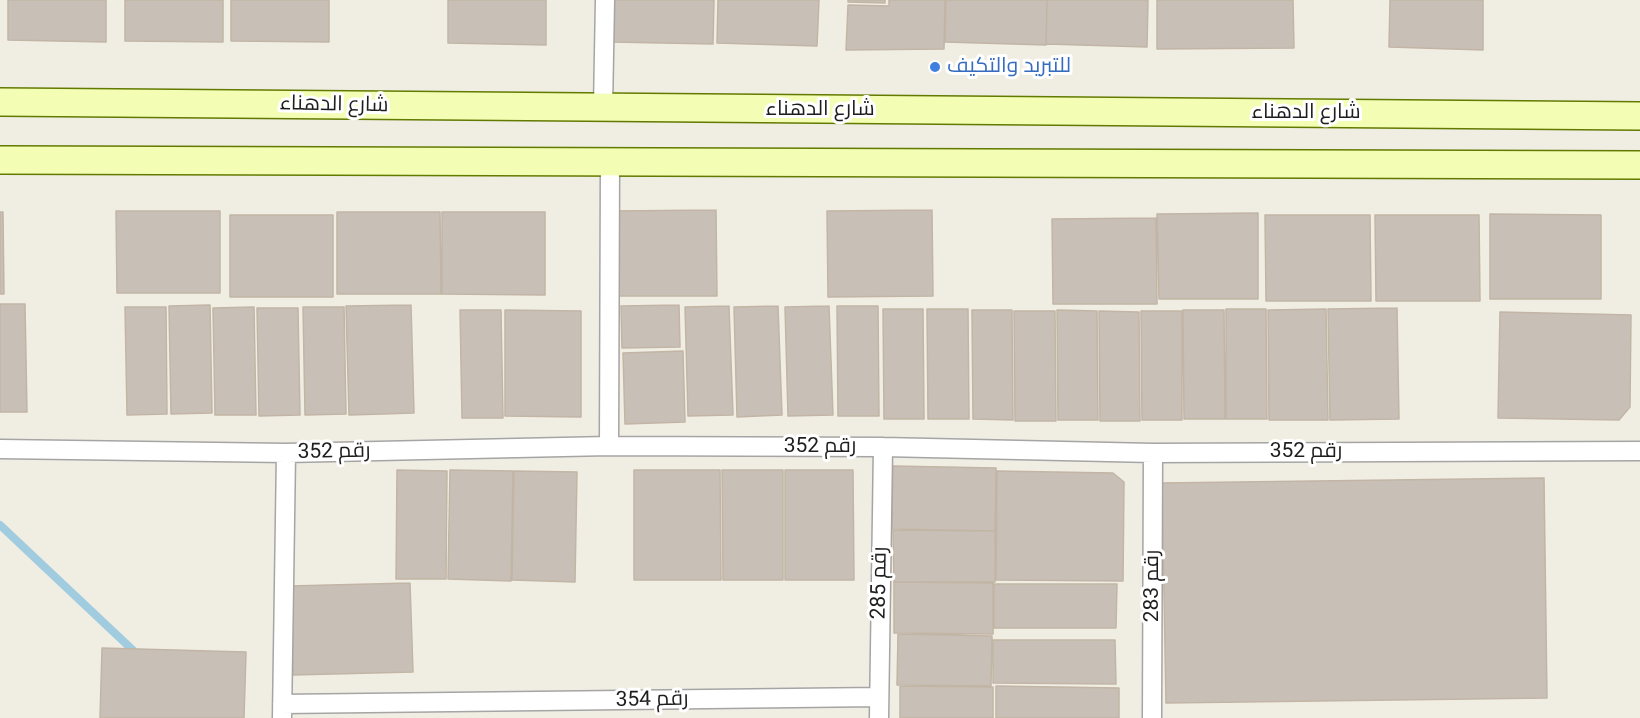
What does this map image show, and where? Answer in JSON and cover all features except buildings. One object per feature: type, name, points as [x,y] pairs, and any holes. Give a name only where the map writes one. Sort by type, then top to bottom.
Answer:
[{"type":"street","points":[[603,108],[605,0]]},
{"type":"street","name":"شارع الدهناء","points":[[0,102],[1640,116]]},
{"type":"street","points":[[0,160],[1640,165]]},
{"type":"street","points":[[609,446],[610,161]]},
{"type":"street","name":"رقم 352","points":[[0,449],[286,453],[609,446],[883,447],[1153,453],[1640,451]]},
{"type":"street","name":"رقم 285","points":[[879,718],[883,447]]},
{"type":"street","points":[[282,711],[286,453]]},
{"type":"street","name":"رقم 283","points":[[1152,718],[1153,453]]},
{"type":"street","name":"رقم 354","points":[[282,711],[878,697]]},
{"type":"waterway","points":[[0,525],[138,655]]},
{"type":"place","name":"للتبرید والتکیف","points":[[935,67]]}]
